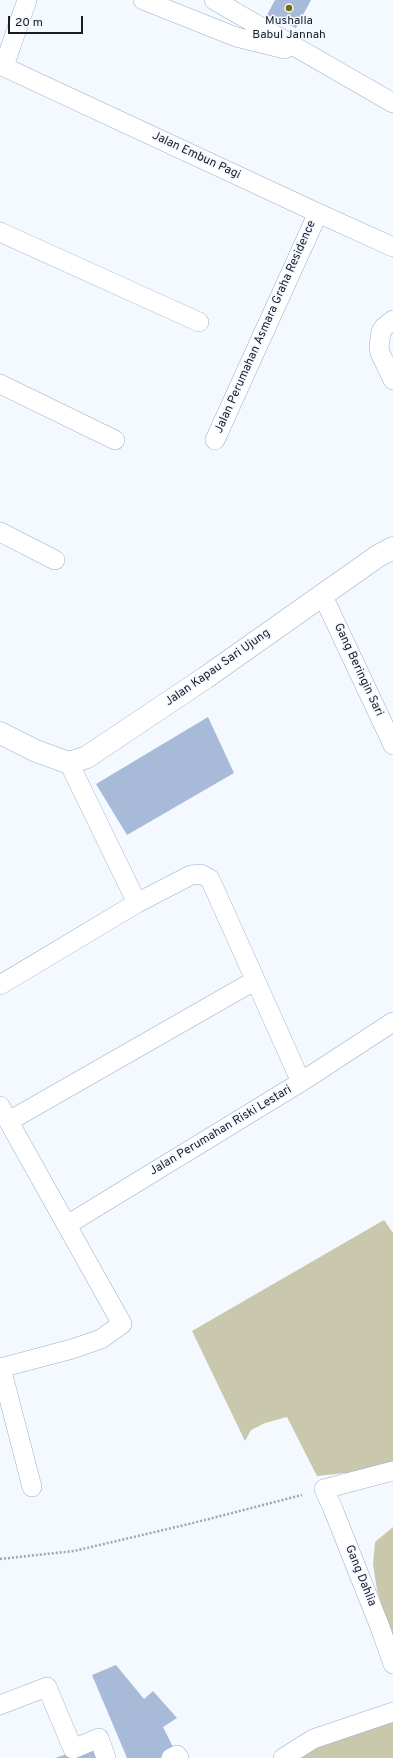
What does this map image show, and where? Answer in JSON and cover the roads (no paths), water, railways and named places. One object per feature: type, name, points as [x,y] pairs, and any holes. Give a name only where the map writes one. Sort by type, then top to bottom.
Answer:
[{"type":"street","points":[[2,65],[27,0]]},
{"type":"street","points":[[214,0],[393,103]]},
{"type":"street","points":[[151,2],[236,37],[304,53]]},
{"type":"street","name":"Jalan Embun Pagi","points":[[2,65],[318,214],[393,247]]},
{"type":"street","name":"Jalan Perumahan Asmara Graha Residence","points":[[215,440],[318,214]]},
{"type":"street","points":[[0,232],[199,322]]},
{"type":"street","points":[[393,320],[384,327],[381,332],[379,347],[380,353],[393,380]]},
{"type":"street","points":[[0,384],[115,440]]},
{"type":"street","points":[[0,532],[55,560]]},
{"type":"street","name":"Jalan Kapau Sari Ujung","points":[[69,763],[87,757],[112,741],[205,678],[322,594],[378,556],[393,548]]},
{"type":"street","name":"Gang Beringin Sari","points":[[322,594],[393,745]]},
{"type":"street","points":[[0,733],[36,751],[69,763],[136,903]]},
{"type":"street","name":"Jalan Perumahan Riski Lestari","points":[[0,985],[136,903],[191,875],[201,874],[206,876],[213,883],[254,981],[301,1082],[67,1225]]},
{"type":"street","points":[[32,1487],[1,1368],[102,1339],[122,1324],[4,1114],[254,981]]},
{"type":"street","points":[[301,1082],[393,1022]]},
{"type":"street","name":"Gang Dahlia","points":[[393,1471],[324,1489],[380,1627],[393,1664]]},
{"type":"street","points":[[0,1705],[47,1687],[73,1749],[99,1738],[106,1758]]},
{"type":"street","points":[[283,1758],[313,1739],[393,1712]]},
{"type":"street","points":[[171,1758],[177,1755],[179,1758]]},
{"type":"place","name":"Mushalla Babul Jannah","points":[[289,8]]}]
